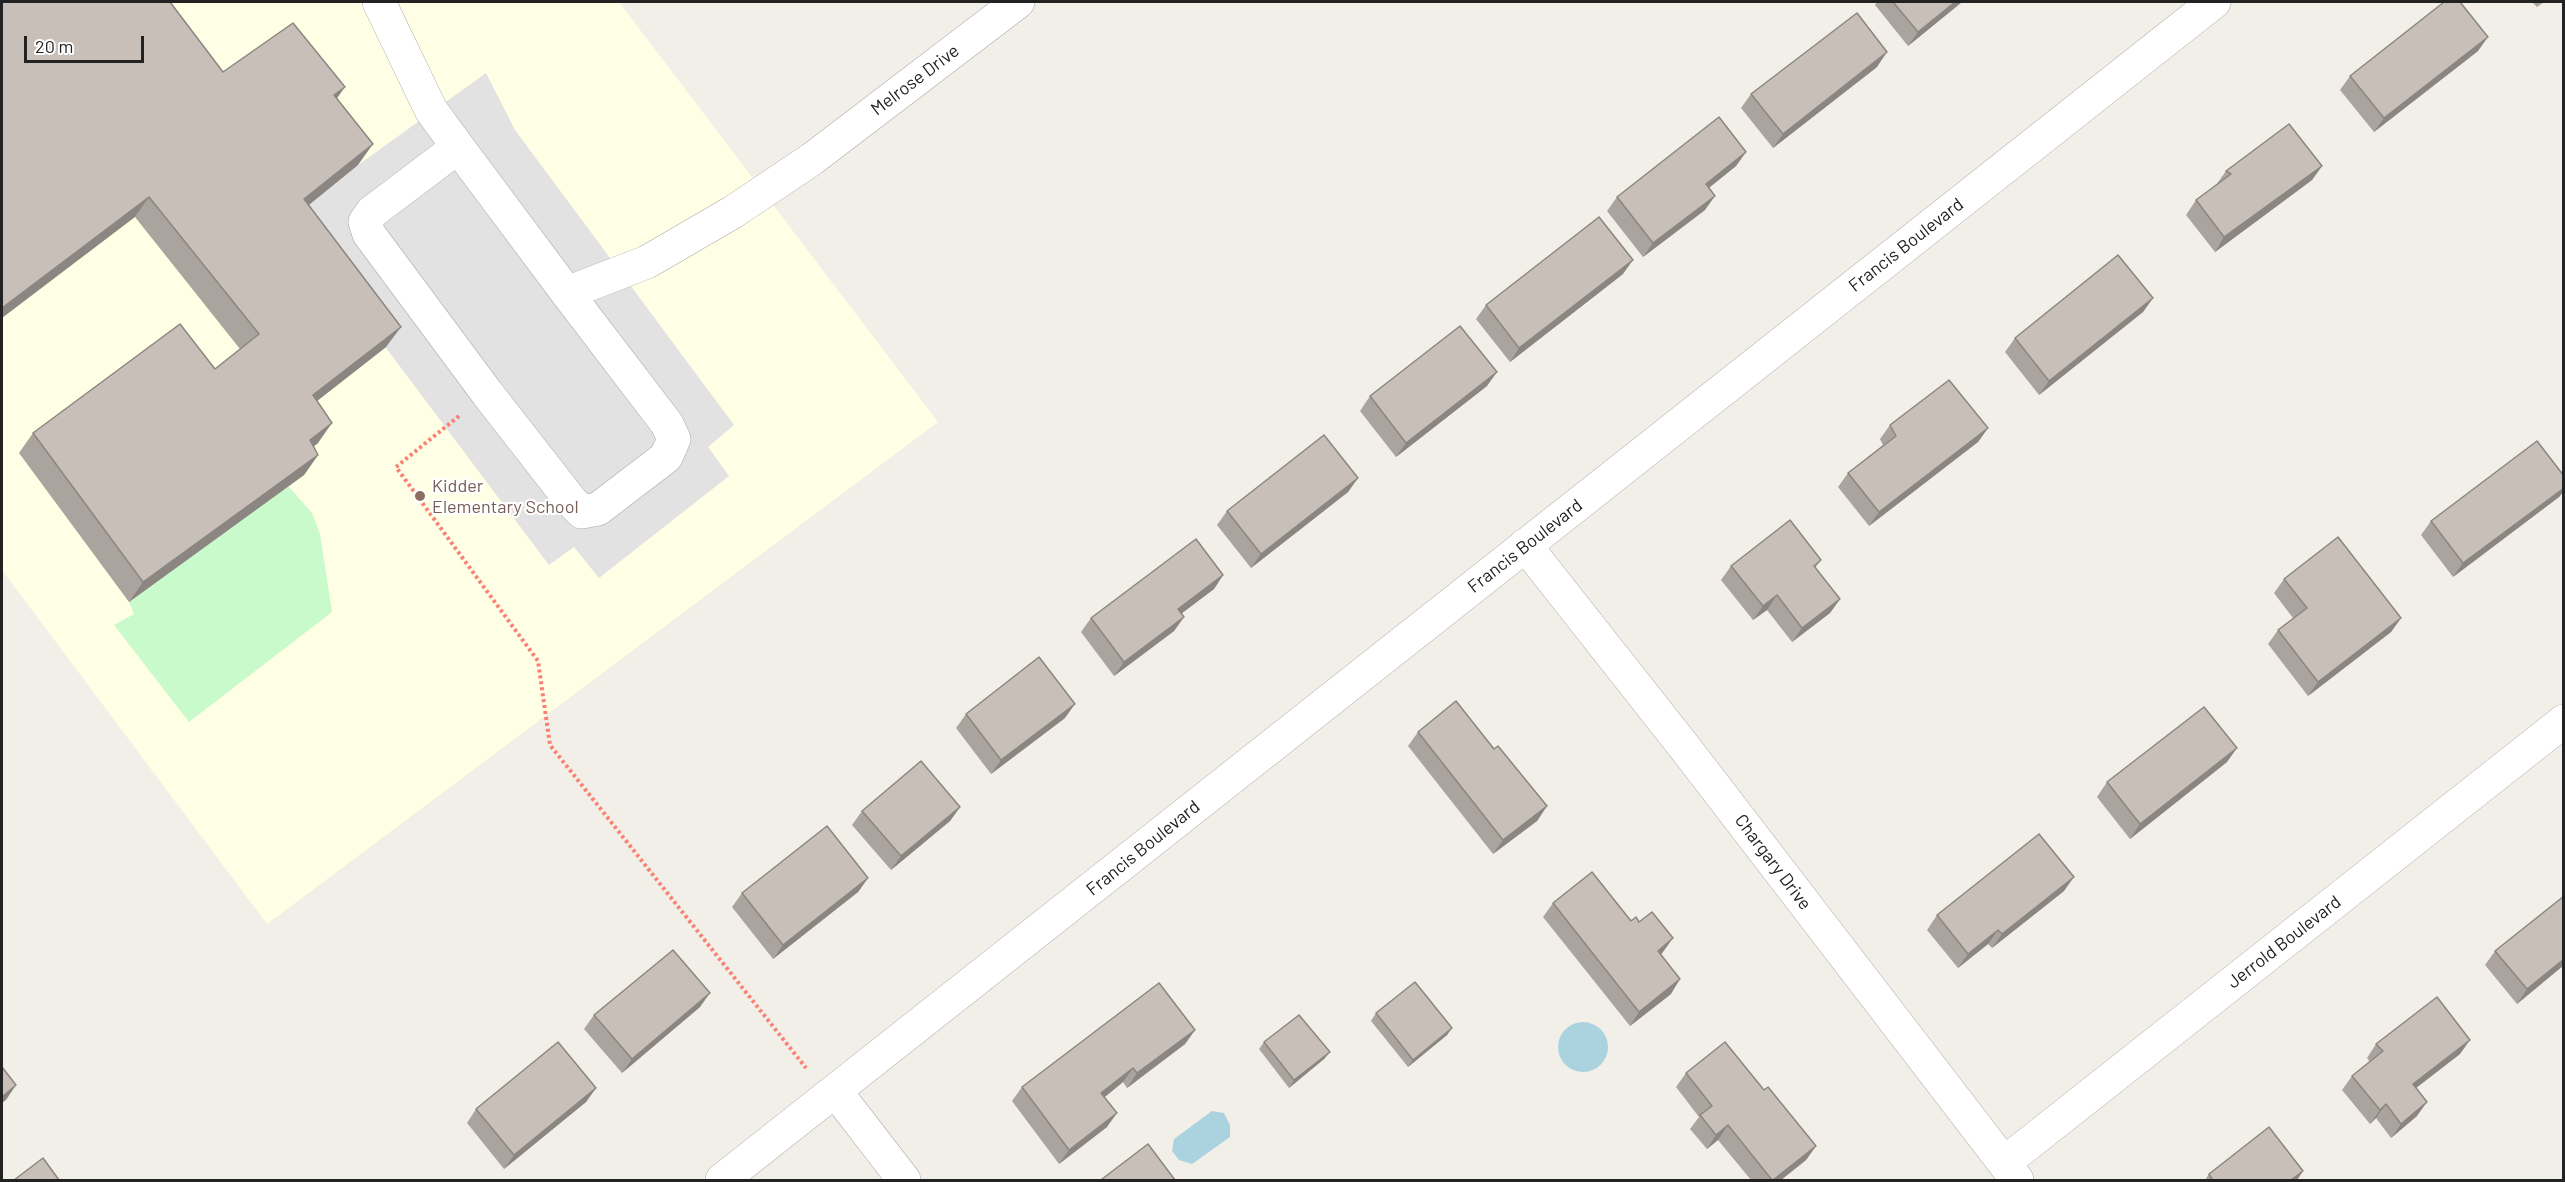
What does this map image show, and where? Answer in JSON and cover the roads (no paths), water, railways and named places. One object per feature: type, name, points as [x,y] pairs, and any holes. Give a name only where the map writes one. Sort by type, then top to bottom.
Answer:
[{"type":"street","points":[[380,2],[431,110],[666,424],[674,439],[666,457],[598,508],[582,512],[572,502],[487,393],[369,234],[365,222],[372,212],[458,147]]},
{"type":"street","name":"Melrose Drive","points":[[567,293],[646,262],[733,212],[812,159],[1018,2]]},
{"type":"street","name":"Francis Boulevard","points":[[722,1180],[2214,2]]},
{"type":"street","name":"Chargary Drive","points":[[1526,545],[1689,753],[2010,1172]]},
{"type":"street","name":"Jerrold Boulevard","points":[[2010,1172],[2564,721]]},
{"type":"street","points":[[836,1092],[904,1180]]},
{"type":"water","points":[[1578,1022],[1588,1022],[1601,1029],[1608,1042],[1608,1052],[1601,1065],[1588,1072],[1578,1072],[1569,1068],[1562,1061],[1558,1052],[1558,1042],[1562,1033],[1569,1026]]},
{"type":"water","points":[[1212,1111],[1224,1113],[1230,1125],[1230,1137],[1192,1164],[1179,1160],[1172,1151],[1174,1139]]},
{"type":"place","name":"Kidder Elementary School","points":[[420,496]]}]
